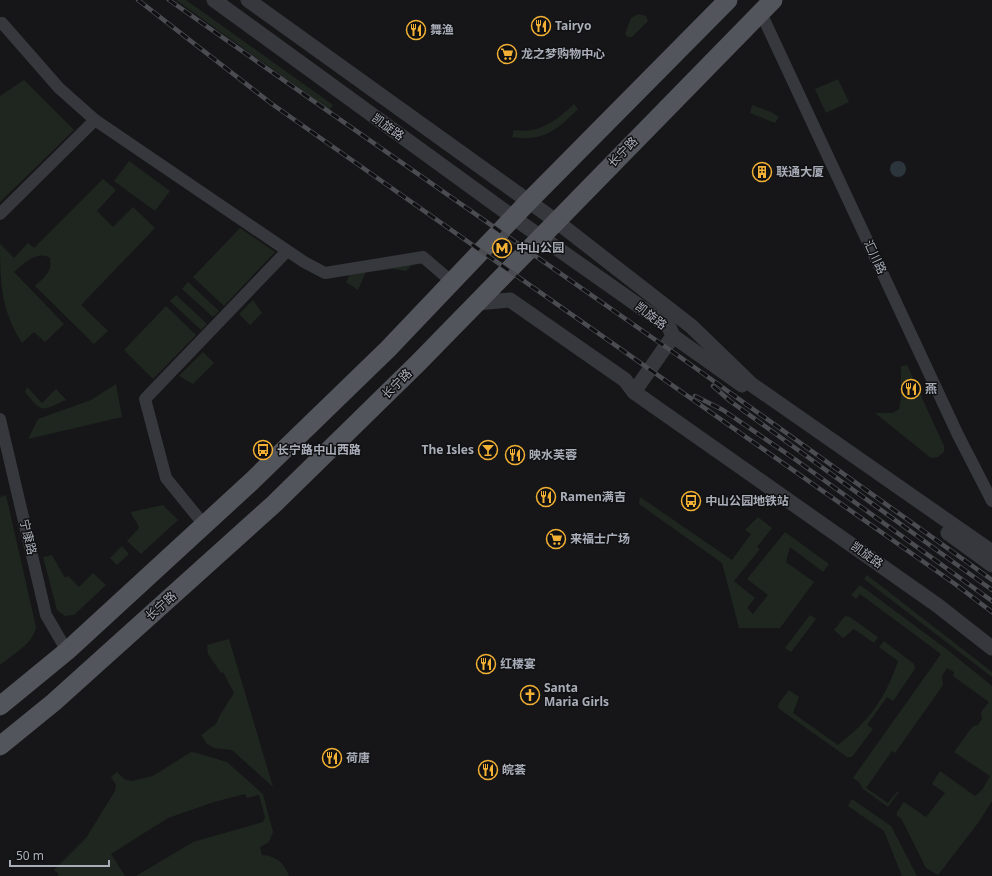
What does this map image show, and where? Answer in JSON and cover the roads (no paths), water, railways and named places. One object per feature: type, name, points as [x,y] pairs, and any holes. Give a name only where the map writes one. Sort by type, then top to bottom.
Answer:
[{"type":"main road","points":[[0,706],[67,651],[205,526],[388,349],[529,201],[728,0]]},
{"type":"main road","name":"长宁路","points":[[0,746],[54,702],[274,504],[477,303],[767,6]]},
{"type":"street","name":"凯旋路","points":[[214,0],[514,218],[669,327],[673,336],[634,392],[931,600],[992,648]]},
{"type":"street","name":"凯旋路","points":[[248,0],[556,221],[691,326],[751,384],[992,552]]},
{"type":"street","name":"汇川路","points":[[767,6],[955,428],[992,501]]},
{"type":"street","points":[[0,24],[2,23],[58,88],[95,120],[119,138],[200,190],[287,251],[325,273],[423,257],[452,282]]},
{"type":"street","points":[[0,214],[95,120]]},
{"type":"street","points":[[205,526],[166,478],[145,399],[287,251]]},
{"type":"street","points":[[477,303],[510,300],[625,380],[634,392]]},
{"type":"street","points":[[673,336],[992,565]]},
{"type":"street","name":"宁康路","points":[[0,419],[46,615],[67,651]]},
{"type":"railway","points":[[138,0],[272,104],[955,584],[992,612]]},
{"type":"railway","points":[[169,0],[680,357],[992,580]]},
{"type":"railway","points":[[713,386],[730,401],[992,590]]},
{"type":"railway","points":[[695,396],[723,410],[796,460],[992,601]]},
{"type":"place","name":"Tairyo","points":[[541,26]]},
{"type":"place","name":"舞渔","points":[[416,30]]},
{"type":"place","name":"龙之梦购物中心","points":[[507,54]]},
{"type":"place","name":"联通大厦","points":[[762,172]]},
{"type":"place","name":"中山公园","points":[[502,248]]},
{"type":"place","name":"燕","points":[[911,389]]},
{"type":"place","name":"长宁路中山西路","points":[[263,450]]},
{"type":"place","name":"The Isles","points":[[488,450]]},
{"type":"place","name":"映水芙蓉","points":[[515,455]]},
{"type":"place","name":"Ramen满吉","points":[[546,497]]},
{"type":"place","name":"中山公园地铁站","points":[[691,501]]},
{"type":"place","name":"来福士广场","points":[[556,539]]},
{"type":"place","name":"红楼宴","points":[[486,664]]},
{"type":"place","name":"Santa Maria Girls","points":[[530,695]]},
{"type":"place","name":"荷唐","points":[[332,758]]},
{"type":"place","name":"皖荟","points":[[488,770]]}]
